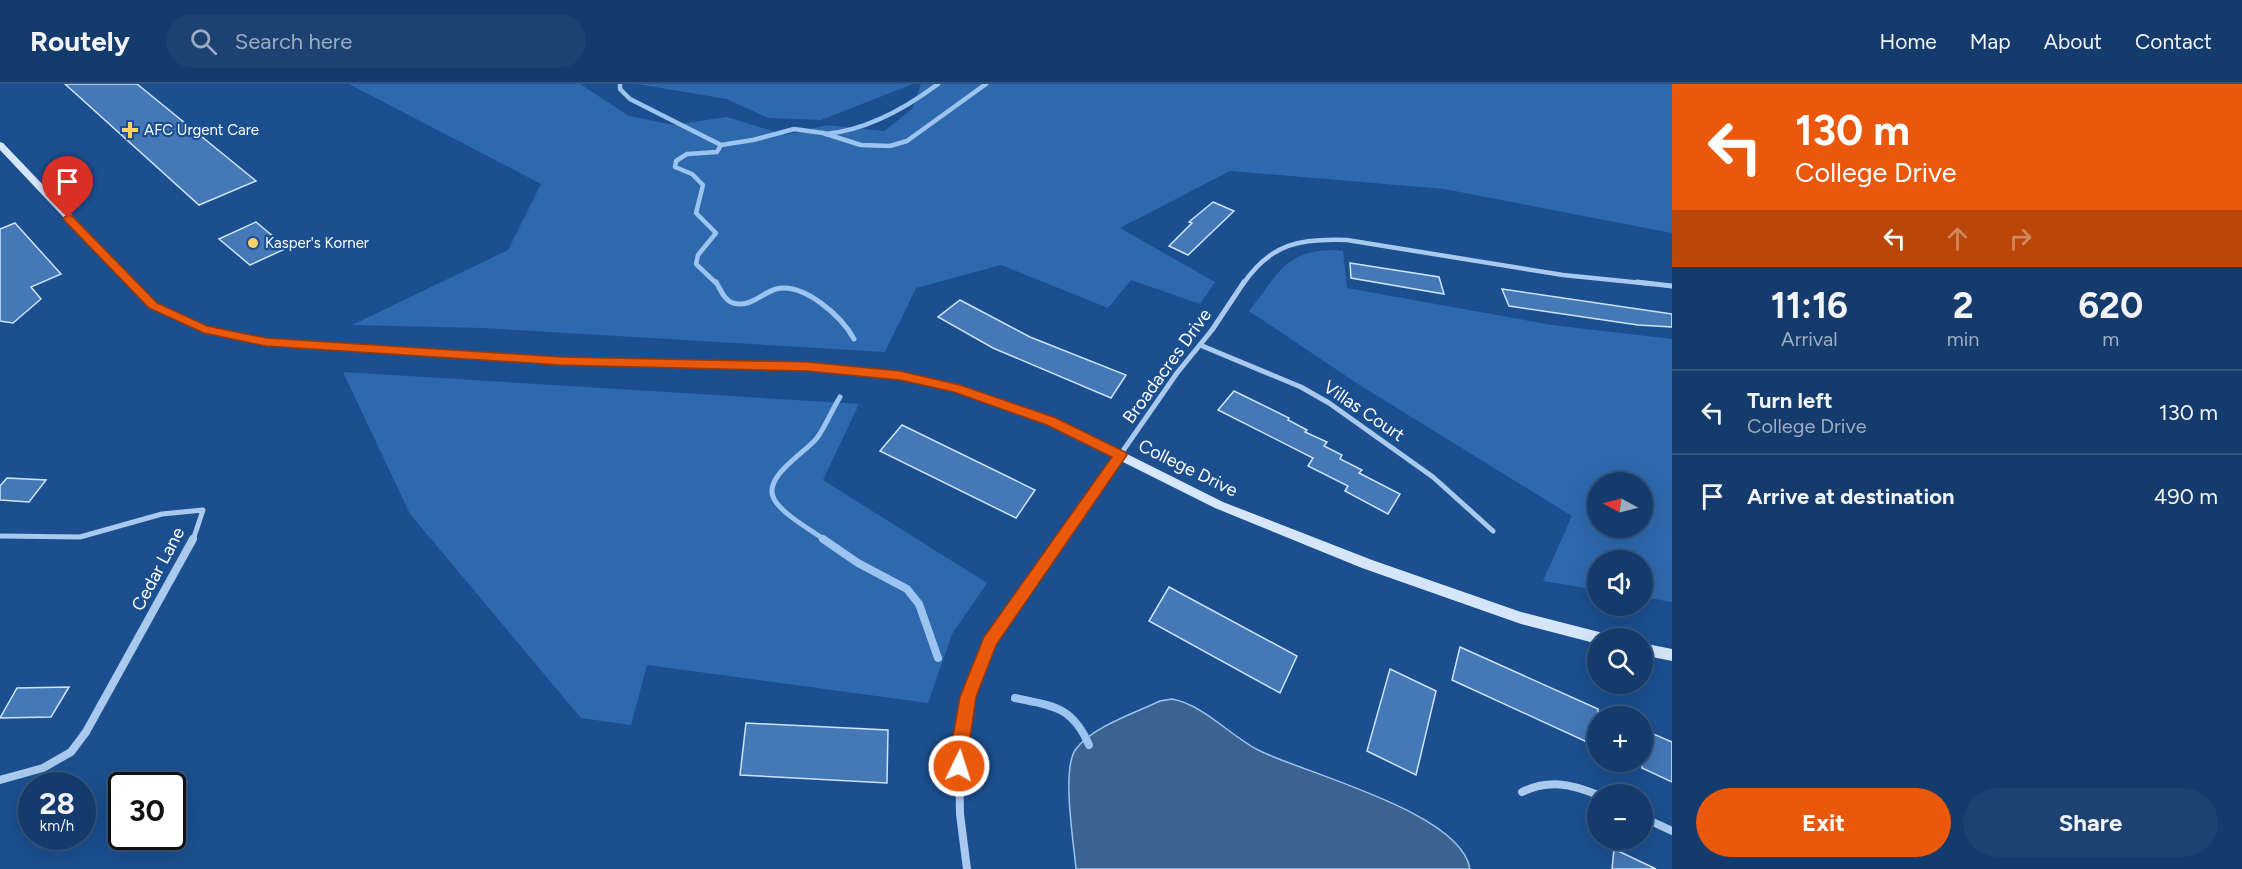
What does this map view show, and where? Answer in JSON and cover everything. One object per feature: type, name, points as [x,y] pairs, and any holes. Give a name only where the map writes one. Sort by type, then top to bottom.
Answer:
[{"type":"main road","name":"College Drive","points":[[0,145],[153,306],[204,329],[266,342],[561,361],[807,367],[900,376],[956,388],[1052,422],[1219,505],[1367,564],[1521,618],[1587,635]]},
{"type":"main road","points":[[1653,651],[1672,655]]},
{"type":"street","name":"Broadacres Drive","points":[[967,869],[960,814],[958,753],[968,697],[979,664],[1002,621],[1254,268],[1269,255],[1295,243],[1319,239],[1347,240],[1563,276],[1672,286]]},
{"type":"street","name":"Villas Court","points":[[1200,345],[1301,387],[1329,403],[1433,477],[1493,531]]},
{"type":"street","name":"Cedar Lane","points":[[0,536],[80,537],[162,514],[203,510],[193,540],[86,732],[71,752],[43,768],[0,780]]},
{"type":"street","points":[[1522,792],[1534,785],[1546,782],[1587,791]]},
{"type":"street","points":[[1653,822],[1672,831]]},
{"type":"shaded area","points":[[349,84],[580,84],[629,116],[673,125],[727,117],[785,135],[827,125],[884,131],[912,109],[921,84],[1672,84],[1672,233],[1444,189],[1230,171],[1120,228],[1215,282],[1200,304],[1131,280],[1108,308],[1001,265],[916,288],[885,352],[483,328],[352,325],[508,250],[541,184]]},
{"type":"shaded area","points":[[637,84],[913,84],[821,120],[768,118],[727,99]]},
{"type":"shaded area","points":[[1317,251],[1343,251],[1347,288],[1552,325],[1672,339],[1672,602],[1653,599],[1653,550],[1587,550],[1587,588],[1543,581],[1572,516],[1358,384],[1249,311],[1284,267],[1303,255]]},
{"type":"shaded area","points":[[343,372],[859,404],[823,480],[987,583],[952,634],[928,703],[647,665],[631,725],[581,718],[410,514]]},
{"type":"shaded area","points":[[1172,699],[1195,707],[1258,750],[1379,797],[1412,813],[1440,830],[1460,849],[1470,869],[1076,869],[1071,825],[1069,772],[1076,749],[1103,727],[1160,701]]},
{"type":"building","points":[[65,84],[137,84],[256,181],[199,205]]},
{"type":"building","points":[[1213,202],[1234,211],[1188,255],[1169,246],[1192,223],[1189,222]]},
{"type":"building","name":"Kasper's Korner","points":[[256,222],[287,248],[250,265],[219,239]]},
{"type":"building","points":[[15,223],[61,274],[31,287],[41,299],[13,323],[0,321],[0,229]]},
{"type":"building","points":[[1350,263],[1439,277],[1444,294],[1351,278]]},
{"type":"building","points":[[1502,289],[1672,314],[1672,327],[1638,325],[1509,306]]},
{"type":"building","points":[[960,300],[1030,337],[1126,375],[1111,398],[993,348],[938,317]]},
{"type":"building","points":[[1234,391],[1289,418],[1288,420],[1307,430],[1305,432],[1327,442],[1324,446],[1342,455],[1340,459],[1362,470],[1359,473],[1400,494],[1388,514],[1345,491],[1348,486],[1308,466],[1313,458],[1218,410]]},
{"type":"building","points":[[902,425],[1035,490],[1016,518],[880,451]]},
{"type":"building","points":[[7,478],[46,480],[29,502],[0,500],[0,486]]},
{"type":"building","points":[[1169,587],[1297,656],[1280,693],[1149,621]]},
{"type":"building","points":[[1460,647],[1591,706],[1587,706],[1587,742],[1452,680]]},
{"type":"building","points":[[1390,669],[1436,691],[1416,775],[1367,751]]},
{"type":"building","points":[[69,687],[51,717],[0,718],[17,688]]},
{"type":"building","points":[[746,723],[888,730],[887,783],[740,775]]},
{"type":"building","points":[[1653,734],[1672,742],[1672,782],[1651,772],[1653,772]]},
{"type":"building","points":[[1614,850],[1616,850],[1656,869],[1612,869]]},
{"type":"waterway","points":[[620,84],[620,89],[630,99],[721,145]]},
{"type":"waterway","points":[[826,134],[871,123],[913,101],[938,84]]},
{"type":"waterway","points":[[826,134],[861,145],[890,146],[907,141],[986,84]]},
{"type":"waterway","points":[[721,145],[753,140],[794,129],[826,134]]},
{"type":"waterway","points":[[717,284],[696,264],[698,255],[716,233],[696,213],[703,185],[692,174],[675,167],[676,161],[687,154],[717,152],[721,145]]},
{"type":"waterway","points":[[716,282],[727,300],[739,304],[750,302],[776,289],[787,288],[798,291],[821,303],[841,321],[854,339]]},
{"type":"waterway","points":[[825,540],[783,510],[774,499],[772,491],[779,474],[817,438],[840,397]]},
{"type":"waterway","points":[[823,539],[858,563],[907,589],[919,604],[938,658]]},
{"type":"waterway","points":[[1015,698],[1051,706],[1068,715],[1076,722],[1089,745]]},
{"type":"place","name":"AFC Urgent Care","points":[[130,130]]},
{"type":"place","name":"Kasper's Korner","points":[[253,243]]},
{"type":"route","points":[[68,218],[153,306],[204,329],[266,342],[561,361],[807,367],[900,376],[956,388],[1052,422],[1120,455],[1002,621],[990,642],[979,664],[968,697],[958,753],[959,766]]}]
